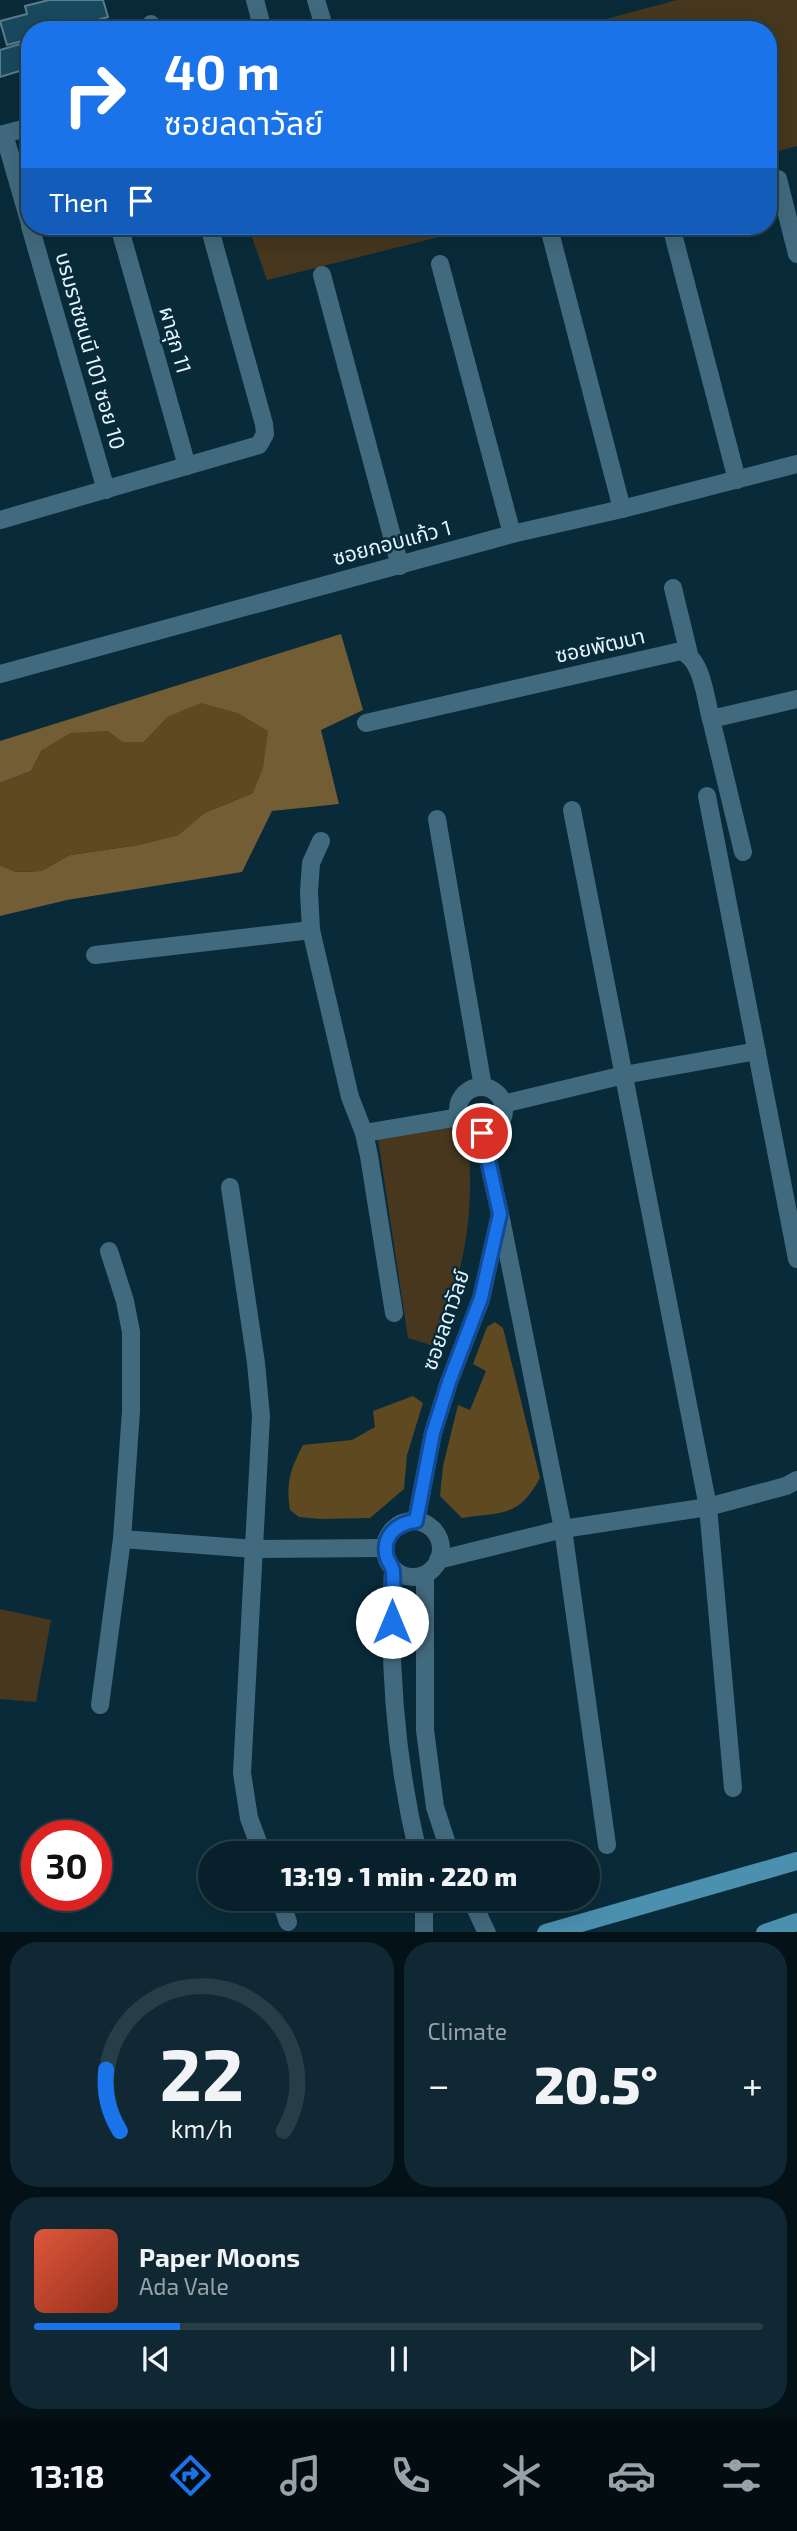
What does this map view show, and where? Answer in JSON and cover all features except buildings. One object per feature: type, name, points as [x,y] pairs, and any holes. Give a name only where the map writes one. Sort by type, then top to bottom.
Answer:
[{"type":"main road","points":[[549,1932],[797,1861]]},
{"type":"main road","points":[[769,1932],[794,1926]]},
{"type":"street","points":[[256,0],[261,21]]},
{"type":"street","points":[[316,0],[322,21]]},
{"type":"street","points":[[2,134],[21,129]]},
{"type":"street","name":"บรมราชชนนี 101 ซอย 10","points":[[2,134],[21,196]]},
{"type":"street","points":[[778,179],[797,254]]},
{"type":"street","name":"บรมราชชนนี 101 ซอย 10","points":[[33,235],[106,490]]},
{"type":"street","name":"ผาสุก 11","points":[[121,235],[187,466]]},
{"type":"street","points":[[0,520],[259,444],[265,435],[264,424],[212,235]]},
{"type":"street","points":[[551,235],[622,509]]},
{"type":"street","points":[[673,235],[737,480]]},
{"type":"street","points":[[440,264],[512,534]]},
{"type":"street","points":[[322,275],[400,566]]},
{"type":"street","name":"ซอยกอบแก้ว 1","points":[[0,674],[512,534],[797,464]]},
{"type":"street","points":[[673,588],[689,654],[695,663],[711,719],[743,852]]},
{"type":"street","name":"ซอยพัฒนา","points":[[366,723],[681,651],[689,654]]},
{"type":"street","points":[[711,719],[797,699]]},
{"type":"street","points":[[707,796],[797,1259]]},
{"type":"street","points":[[572,810],[708,1507],[733,1788]]},
{"type":"street","points":[[437,819],[483,1087]]},
{"type":"street","points":[[321,841],[311,863],[309,892],[312,930],[350,1097],[363,1133],[394,1312]]},
{"type":"street","points":[[95,955],[312,930]]},
{"type":"street","points":[[503,1104],[624,1075],[757,1051]]},
{"type":"street","points":[[483,1087],[498,1095],[503,1104],[502,1120],[497,1127],[482,1133],[471,1131],[465,1126],[459,1117],[458,1109],[462,1098],[475,1088],[483,1087]]},
{"type":"street","points":[[363,1133],[459,1117]]},
{"type":"street","name":"ซอยลดาวัลย์","points":[[416,1521],[433,1433],[481,1298],[500,1214],[482,1133]]},
{"type":"street","points":[[230,1187],[256,1363],[261,1416],[242,1773],[249,1818],[258,1841]]},
{"type":"street","points":[[500,1214],[563,1529],[607,1845]]},
{"type":"street","points":[[100,1705],[122,1539],[131,1410],[131,1332],[125,1301],[109,1251]]},
{"type":"street","points":[[438,1560],[563,1529],[708,1507],[786,1486],[797,1480]]},
{"type":"street","points":[[405,1522],[426,1524],[435,1531],[440,1541],[438,1560],[433,1570],[425,1576],[414,1578],[403,1576],[393,1569],[387,1560],[385,1548],[388,1537],[395,1528],[405,1522]]},
{"type":"street","points":[[122,1539],[255,1549],[385,1548]]},
{"type":"street","points":[[393,1569],[393,1642],[400,1769],[415,1841]]},
{"type":"street","points":[[425,1576],[425,1730],[435,1807],[446,1841]]},
{"type":"street","points":[[284,1911],[288,1922]]},
{"type":"street","points":[[424,1911],[424,1932]]},
{"type":"street","points":[[476,1911],[486,1932]]},
{"type":"shaded area","points":[[677,0],[797,0],[797,146],[777,152],[777,21],[599,21]]},
{"type":"shaded area","points":[[251,235],[447,235],[267,280]]},
{"type":"shaded area","points":[[341,634],[363,710],[321,730],[339,804],[272,811],[242,872],[67,900],[0,916],[0,865],[16,872],[41,871],[70,855],[138,845],[178,835],[204,813],[253,793],[169,716],[144,742],[122,742],[107,731],[42,750],[31,771],[0,783],[0,741]]},
{"type":"shaded area","points":[[201,703],[238,713],[268,731],[263,768],[253,793],[204,813],[179,835],[138,845],[70,855],[42,871],[16,872],[0,865],[0,783],[31,771],[42,750],[70,733],[107,731],[122,742],[144,742],[169,716]]},
{"type":"shaded area","points":[[449,1128],[463,1132],[467,1147],[470,1168],[469,1212],[460,1270],[434,1346],[408,1338],[378,1139]]},
{"type":"shaded area","points":[[495,1322],[503,1328],[540,1478],[532,1491],[516,1507],[508,1511],[462,1518],[440,1496],[443,1466],[458,1405],[470,1410],[486,1371],[473,1364],[487,1327]]},
{"type":"shaded area","points":[[413,1396],[423,1403],[407,1455],[404,1489],[370,1518],[299,1517],[290,1510],[290,1476],[303,1445],[352,1440],[375,1427],[373,1411]]},
{"type":"shaded area","points":[[0,1609],[51,1620],[36,1702],[0,1699]]},
{"type":"route","points":[[392,1622],[393,1569],[387,1560],[385,1548],[388,1537],[395,1528],[405,1522],[416,1521],[433,1433],[481,1298],[500,1214],[482,1133]]}]
